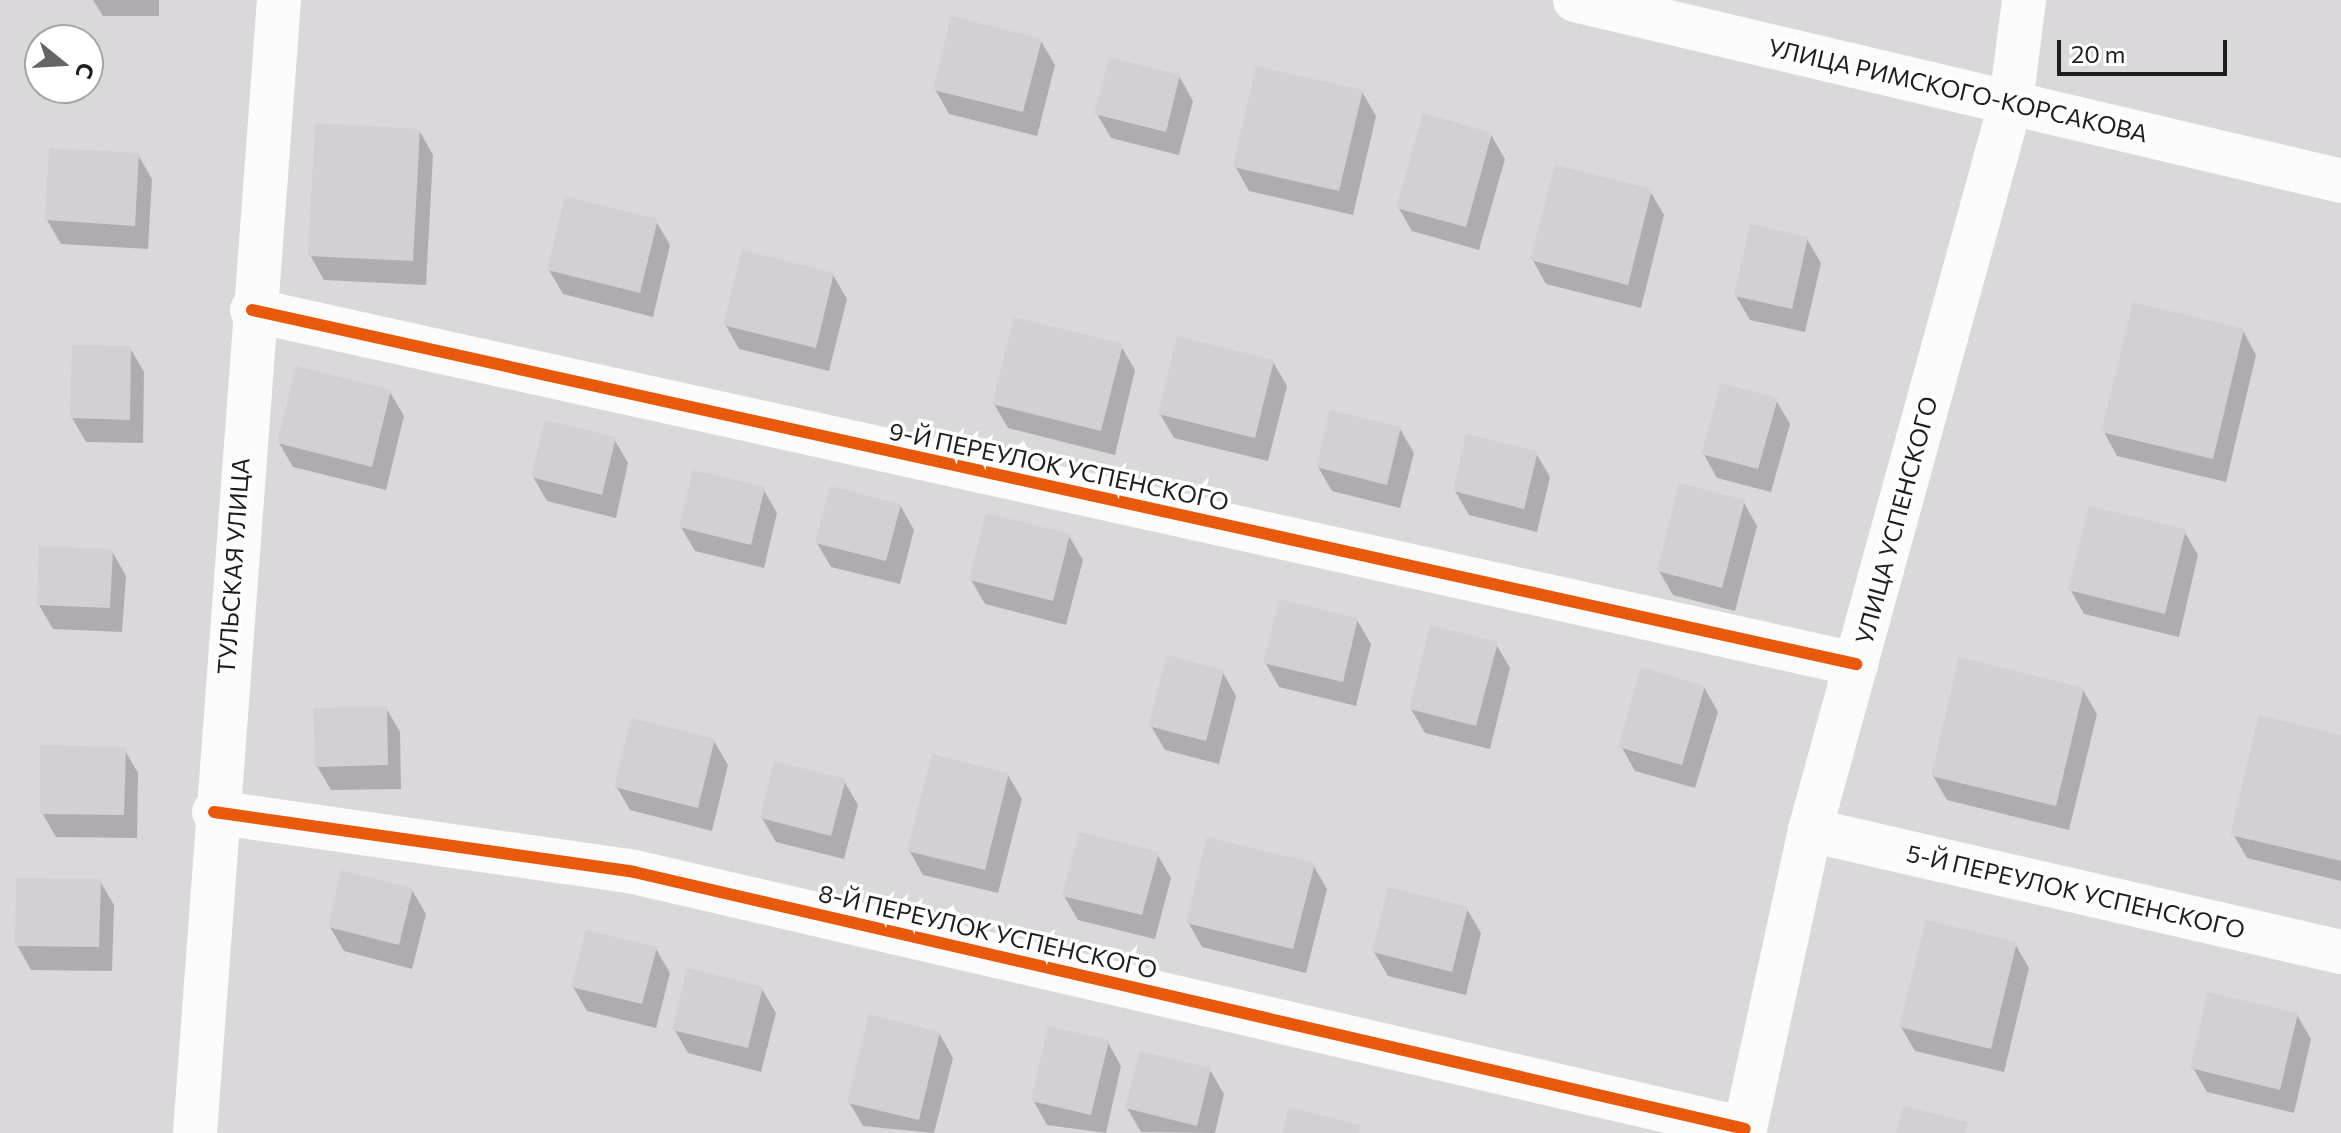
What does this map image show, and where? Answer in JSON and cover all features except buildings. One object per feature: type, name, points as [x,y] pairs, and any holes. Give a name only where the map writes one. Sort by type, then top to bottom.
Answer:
[{"type":"street","name":"ТУЛЬСКАЯ УЛИЦА","points":[[195,1133],[214,812],[279,0]]},
{"type":"street","name":"УЛИЦА РИМСКОГО-КОРСАКОВА","points":[[1575,0],[2341,181]]},
{"type":"street","name":"УЛИЦА УСПЕНСКОГО","points":[[1745,1131],[1810,830],[2011,102],[2024,0]]},
{"type":"street","name":"9-Й ПЕРЕУЛОК УСПЕНСКОГО","points":[[252,310],[1856,664]]},
{"type":"street","name":"8-Й ПЕРЕУЛОК УСПЕНСКОГО","points":[[214,812],[634,872],[1745,1131]]},
{"type":"street","name":"5-Й ПЕРЕУЛОК УСПЕНСКОГО","points":[[1810,830],[2341,952]]},
{"type":"shaded area","points":[[0,0],[2341,0],[2341,1133],[0,1133]]},
{"type":"cycle path","points":[[252,310],[1856,664]]},
{"type":"cycle path","points":[[214,812],[634,872],[1745,1129]]}]
